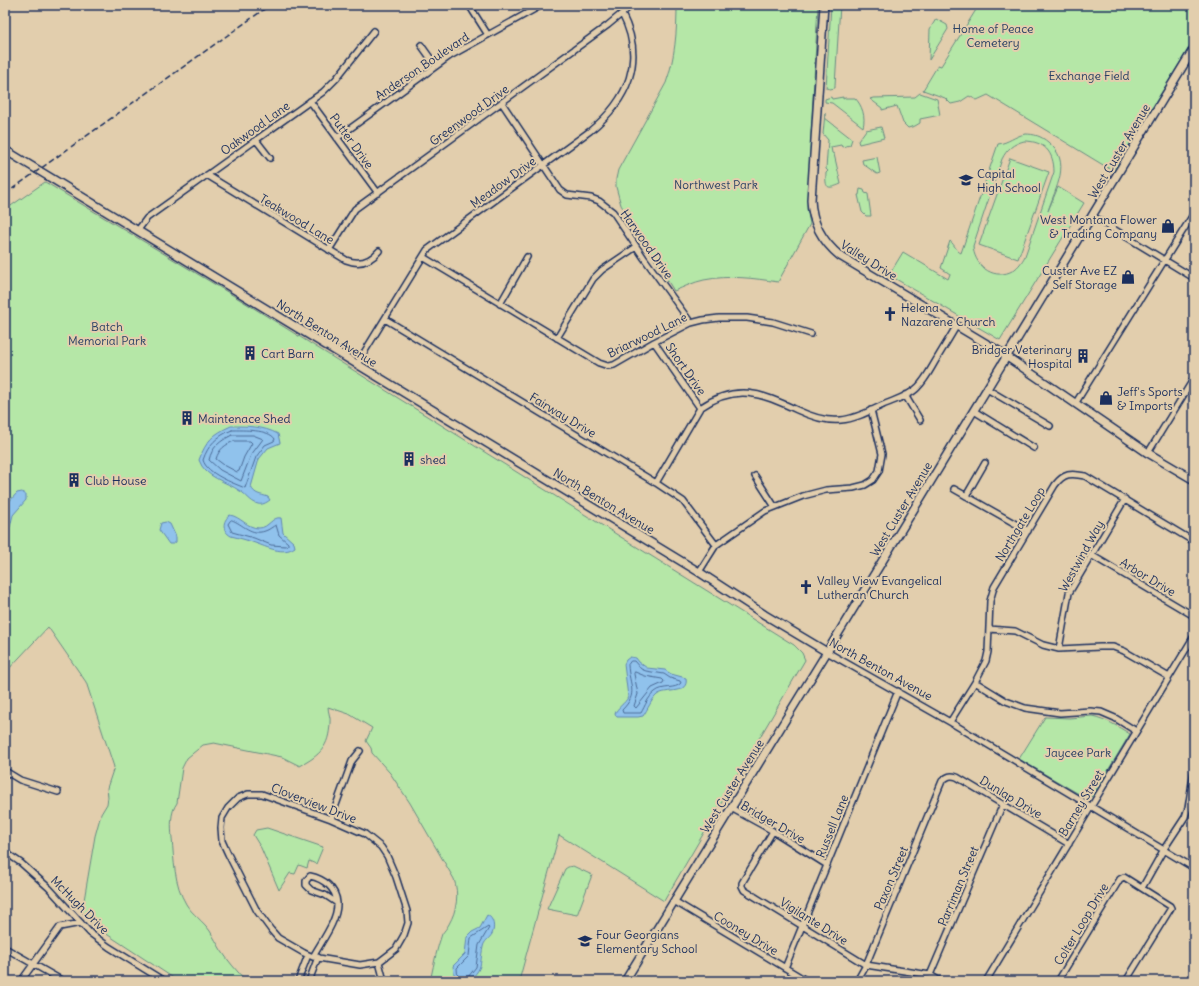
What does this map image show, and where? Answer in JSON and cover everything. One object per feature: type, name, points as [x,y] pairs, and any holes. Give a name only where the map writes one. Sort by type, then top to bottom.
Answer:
[{"type":"main road","name":"Valley Drive","points":[[824,5],[811,200],[812,212],[817,228],[825,242],[840,256],[1007,356],[1148,453],[1194,480]]},
{"type":"main road","name":"West Custer Avenue","points":[[625,981],[1194,48]]},
{"type":"main road","name":"North Benton Avenue","points":[[5,150],[699,572],[765,615],[827,652]]},
{"type":"street","points":[[469,5],[488,35]]},
{"type":"street","name":"Anderson Boulevard","points":[[337,138],[436,66],[462,49],[542,5]]},
{"type":"street","name":"Greenwood Drive","points":[[329,250],[351,213],[502,103],[632,5]]},
{"type":"street","name":"Meadow Drive","points":[[357,364],[427,250],[543,166],[600,123],[609,114],[622,95],[630,79],[633,53],[630,31],[622,14]]},
{"type":"street","name":"Oakwood Lane","points":[[138,230],[147,218],[330,86],[374,31]]},
{"type":"street","points":[[421,45],[436,66]]},
{"type":"street","name":"Putter Drive","points":[[310,101],[378,193]]},
{"type":"street","name":"Harwood Drive","points":[[502,103],[556,186],[563,192],[573,196],[591,198],[607,206],[617,217],[636,247],[691,323]]},
{"type":"street","points":[[256,140],[270,158]]},
{"type":"street","name":"Teakwood Lane","points":[[207,175],[346,260],[358,263],[370,259],[379,251]]},
{"type":"street","points":[[1075,404],[1194,213]]},
{"type":"street","points":[[1092,216],[1194,278]]},
{"type":"street","points":[[557,338],[593,279],[602,270],[636,247]]},
{"type":"street","name":"Briarwood Lane","points":[[423,257],[599,363],[608,366],[614,365],[691,323],[719,318],[747,318],[772,322],[811,334]]},
{"type":"street","points":[[500,304],[527,257]]},
{"type":"street","name":"Fairway Drive","points":[[385,319],[656,483],[683,501],[716,545]]},
{"type":"street","points":[[656,483],[700,408],[711,400],[726,395],[751,393],[770,398],[822,419],[840,420],[855,417],[905,395],[920,385],[957,325]]},
{"type":"street","name":"Short Drive","points":[[654,342],[700,408]]},
{"type":"street","points":[[1148,453],[1194,378]]},
{"type":"street","points":[[987,389],[1050,426]]},
{"type":"street","points":[[905,395],[920,420]]},
{"type":"street","points":[[699,572],[716,545],[765,511],[803,496],[826,490],[853,488],[865,485],[873,480],[880,471],[882,454],[872,410]]},
{"type":"street","points":[[974,411],[1034,448]]},
{"type":"street","points":[[966,496],[985,463]]},
{"type":"street","name":"Northgate Loop","points":[[950,722],[986,662],[988,652],[990,601],[994,587],[1055,484],[1061,478],[1068,474],[1085,476],[1194,541]]},
{"type":"street","points":[[755,476],[776,507]]},
{"type":"street","points":[[954,489],[1028,531]]},
{"type":"street","name":"Westwind Way","points":[[1059,649],[1068,595],[1125,499]]},
{"type":"street","name":"Arbor Drive","points":[[1091,555],[1194,616]]},
{"type":"street","points":[[989,629],[1015,631],[1043,645],[1059,649],[1100,647],[1113,648],[1124,651],[1169,677]]},
{"type":"street","name":"Barney Street","points":[[986,981],[1194,636]]},
{"type":"street","name":"North Benton Avenue","points":[[827,652],[898,691],[1194,868]]},
{"type":"street","points":[[975,682],[1006,701],[1025,708],[1060,713],[1090,711],[1101,712],[1115,718],[1136,731]]},
{"type":"street","name":"Russell Lane","points":[[785,968],[898,691]]},
{"type":"street","points":[[331,819],[352,761],[360,751]]},
{"type":"street","points":[[5,770],[20,780],[58,792]]},
{"type":"street","points":[[1142,888],[1185,816],[1188,808],[1194,770]]},
{"type":"street","name":"Dunlap Drive","points":[[942,781],[951,775],[957,777],[1069,844]]},
{"type":"street","name":"Paxon Street","points":[[858,981],[942,781]]},
{"type":"street","name":"Cloverview Drive","points":[[248,794],[262,794],[331,819],[366,834],[382,847],[405,900],[408,923],[404,935],[396,949],[379,962],[360,965],[313,956],[291,947],[278,938],[257,911],[222,841],[222,818],[228,808],[238,798],[248,794]]},
{"type":"street","name":"Parriman Street","points":[[930,975],[1003,804]]},
{"type":"street","name":"Bridger Drive","points":[[731,808],[772,831],[826,865]]},
{"type":"street","name":"Vigilante Drive","points":[[772,831],[742,883],[744,890],[866,965],[930,975],[940,981]]},
{"type":"street","name":"McHugh Drive","points":[[5,852],[21,863],[43,882],[90,933],[109,947],[164,981]]},
{"type":"street","points":[[298,981],[334,920],[337,908],[337,903],[334,891],[328,884],[315,877],[310,876],[308,878],[306,885],[311,890],[325,895],[337,903]]},
{"type":"street","name":"Colter Loop Drive","points":[[1058,981],[1120,879],[1124,877],[1171,908],[1126,981]]},
{"type":"street","name":"Cooney Drive","points":[[674,901],[808,981]]},
{"type":"street","points":[[21,981],[52,936],[60,927],[81,923]]},
{"type":"street","points":[[5,948],[63,981]]},
{"type":"street","points":[[309,981],[313,956]]},
{"type":"street","points":[[379,962],[384,981]]},
{"type":"green space","name":"Northwest Park","points":[[677,5],[818,5],[807,209],[810,224],[778,282],[750,278],[713,278],[700,281],[674,291],[621,205],[616,187],[618,170],[666,83],[672,64],[675,45]]},
{"type":"green space","points":[[831,5],[840,5],[835,88],[830,89],[826,88]]},
{"type":"green space","name":"Exchange Field","points":[[979,5],[1194,5],[1194,40],[1113,171],[988,95],[977,100],[969,96],[960,102],[951,104],[945,98],[923,90],[938,65],[941,66]]},
{"type":"green space","points":[[936,19],[947,25],[948,29],[929,60],[930,29]]},
{"type":"green space","points":[[920,93],[937,99],[940,115],[920,119],[920,123],[908,128],[903,123],[897,106],[882,110],[882,108],[870,99],[915,97]]},
{"type":"green space","points":[[831,97],[832,99],[843,97],[843,99],[855,98],[863,111],[863,127],[832,103],[825,102],[825,99]]},
{"type":"green space","points":[[825,113],[825,118],[852,139],[850,145],[831,147],[841,184],[833,187],[828,186],[826,182],[826,173],[828,171],[826,169],[828,140],[823,134]]},
{"type":"green space","points":[[881,127],[884,138],[859,144],[858,141],[866,130]]},
{"type":"green space","points":[[1031,134],[1043,138],[1055,150],[1060,158],[1061,167],[1058,184],[1048,211],[1058,187],[1084,203],[1000,340],[889,275],[903,252],[948,279],[950,274],[941,268],[950,241],[961,253],[998,144],[1021,135]],"holes":[[[1024,141],[1037,143],[1050,153],[1054,165],[1054,172],[1024,258],[1013,271],[1003,274],[996,274],[985,269],[980,264],[974,253],[973,246],[1004,155],[1011,147],[1017,144]]]},
{"type":"green space","points":[[877,157],[880,173],[877,174],[863,164],[862,160]]},
{"type":"green space","points":[[1010,158],[1049,172],[1018,259],[979,245]]},
{"type":"green space","name":"Batch Memorial Park","points":[[45,182],[244,302],[794,645],[802,653],[805,660],[664,901],[559,835],[519,981],[432,981],[431,977],[440,939],[452,919],[455,908],[457,896],[454,879],[410,803],[390,773],[372,753],[371,748],[366,741],[372,728],[349,714],[328,707],[330,721],[328,738],[318,754],[300,766],[282,757],[214,743],[203,745],[187,758],[182,768],[177,803],[173,811],[171,824],[174,863],[179,888],[188,908],[207,927],[227,958],[246,981],[178,981],[105,933],[94,925],[82,912],[95,836],[101,814],[107,804],[107,788],[114,767],[86,682],[48,627],[5,673],[5,210]]},
{"type":"green space","points":[[860,189],[864,190],[865,193],[868,194],[871,216],[866,216],[862,212],[858,195]]},
{"type":"green space","name":"Jaycee Park","points":[[1092,716],[1107,721],[1130,734],[1092,797],[1086,794],[1084,797],[1019,759],[1045,717],[1069,718]]},
{"type":"green space","points":[[267,828],[323,847],[316,864],[309,861],[307,868],[299,865],[295,874],[290,873],[279,890],[261,848],[253,835],[256,830]]},
{"type":"green space","points":[[573,866],[592,875],[577,915],[547,909],[565,869]]},
{"type":"water","points":[[231,426],[261,428],[278,434],[280,443],[268,448],[259,459],[251,487],[256,493],[268,497],[270,500],[266,503],[255,503],[242,492],[211,475],[202,466],[199,460],[207,443],[219,432]]},
{"type":"water","points":[[22,492],[26,495],[26,500],[13,515],[10,527],[5,528],[5,506],[17,493]]},
{"type":"water","points":[[230,515],[255,528],[265,526],[275,519],[281,518],[283,533],[294,543],[295,547],[290,550],[280,551],[231,536],[228,534],[224,526],[227,517]]},
{"type":"water","points":[[166,522],[170,524],[176,537],[176,542],[173,544],[169,544],[159,530],[161,523]]},
{"type":"water","points":[[630,657],[636,658],[647,668],[665,670],[671,674],[686,678],[684,687],[657,695],[643,716],[617,717],[615,714],[616,712],[628,697],[624,664]]},
{"type":"water","points":[[487,915],[491,918],[493,929],[492,934],[485,942],[479,969],[469,981],[455,981],[453,966],[465,954],[467,937],[472,932],[480,928]]},
{"type":"railway","points":[[5,194],[270,5]]},
{"type":"place","name":"Capital High School","points":[[966,180]]},
{"type":"place","name":"West Montana Flower & Trading Company","points":[[1168,226]]},
{"type":"place","name":"Custer Ave EZ Self Storage","points":[[1128,277]]},
{"type":"place","name":"Helena Nazarene Church","points":[[890,314]]},
{"type":"place","name":"Cart Barn","points":[[250,353]]},
{"type":"place","name":"Bridger Veterinary Hospital","points":[[1083,356]]},
{"type":"place","name":"Jeff's Sports & Imports","points":[[1106,398]]},
{"type":"place","name":"Maintenace Shed","points":[[187,418]]},
{"type":"place","name":"shed","points":[[409,459]]},
{"type":"place","name":"Club House","points":[[74,480]]},
{"type":"place","name":"Valley View Evangelical Lutheran Church","points":[[806,587]]},
{"type":"place","name":"Four Georgians Elementary School","points":[[585,941]]},
{"type":"park label","name":"Home of Peace Cemetery","points":[[993,35]]}]
